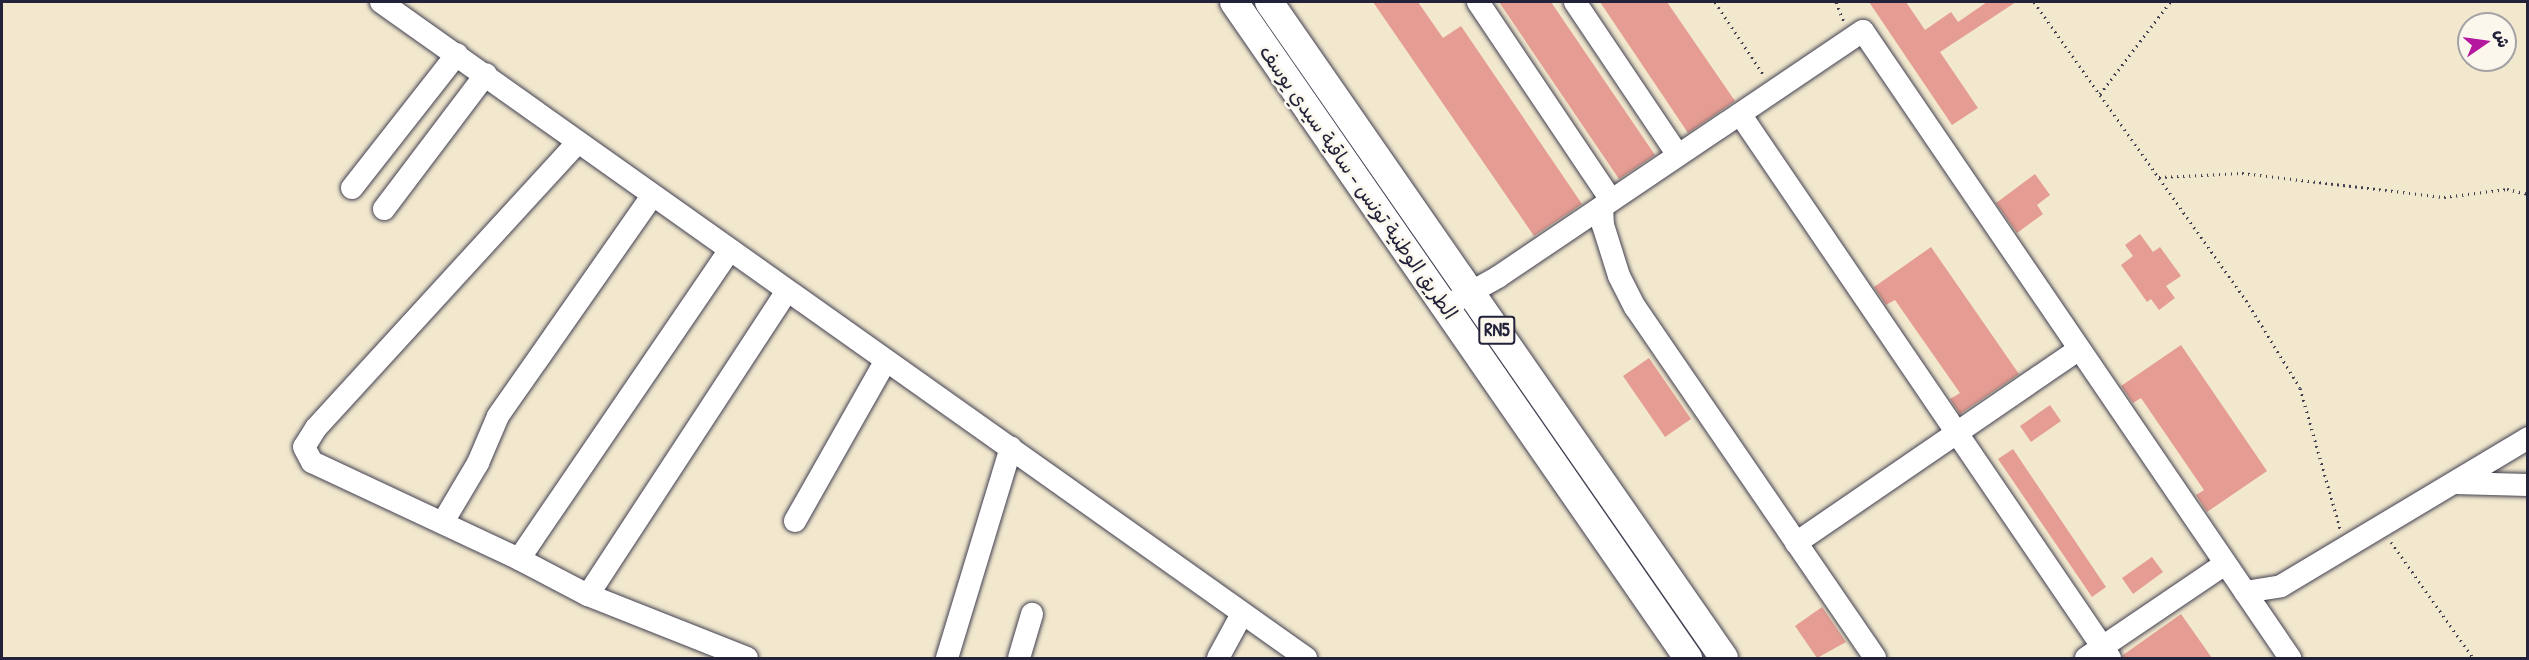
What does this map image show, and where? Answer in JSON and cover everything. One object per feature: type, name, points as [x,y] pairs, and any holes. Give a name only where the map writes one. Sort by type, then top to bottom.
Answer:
[{"type":"main road","name":"الطريق الوطنية تونس - ساقية سيدي يوسف","points":[[1234,2],[1688,658]]},
{"type":"main road","name":"الطريق الوطنية تونس - ساقية سيدي يوسف","points":[[1269,2],[1724,658]]},
{"type":"street","points":[[381,2],[486,74],[885,362],[1011,448],[1306,658]]},
{"type":"street","points":[[1478,2],[1607,204],[1613,260],[1635,307],[1796,543],[1866,656]]},
{"type":"street","points":[[1575,2],[1678,155]]},
{"type":"street","points":[[1445,307],[1607,204],[1863,31],[2289,658]]},
{"type":"street","points":[[352,188],[457,54]]},
{"type":"street","points":[[384,209],[486,74]]},
{"type":"street","points":[[1740,114],[1957,433],[2100,655],[2225,564]]},
{"type":"street","points":[[578,142],[306,440],[304,447],[312,462],[443,522],[588,595],[747,658]]},
{"type":"street","points":[[443,522],[478,463],[498,416],[652,196]]},
{"type":"street","points":[[519,559],[730,250]]},
{"type":"street","points":[[588,595],[787,291]]},
{"type":"street","points":[[1796,543],[2079,349]]},
{"type":"street","points":[[795,521],[885,362]]},
{"type":"street","points":[[2245,592],[2281,586],[2345,544],[2382,528],[2528,438]]},
{"type":"street","points":[[947,658],[1011,448]]},
{"type":"street","points":[[2455,483],[2528,485]]},
{"type":"street","points":[[1019,658],[1032,614]]},
{"type":"street","points":[[1218,658],[1242,614]]},
{"type":"path","points":[[1715,2],[1774,90]]},
{"type":"path","points":[[2034,2],[2249,305],[2300,388],[2345,544]]},
{"type":"path","points":[[2100,94],[2169,2]]},
{"type":"path","points":[[2158,177],[2242,173],[2444,197],[2507,189],[2528,194]]},
{"type":"path","points":[[2382,528],[2473,658]]},
{"type":"building","points":[[1373,2],[1418,2],[1443,38],[1461,26],[1582,204],[1534,236]]},
{"type":"building","points":[[1499,2],[1551,2],[1655,155],[1619,179]]},
{"type":"building","points":[[1600,2],[1667,2],[1735,101],[1688,133]]},
{"type":"building","points":[[1869,2],[1906,2],[1925,30],[1951,12],[1958,22],[1987,2],[2016,2],[1940,52],[1978,108],[1952,125]]},
{"type":"building","points":[[2035,174],[2050,195],[2037,205],[2043,214],[2017,233],[1996,203]]},
{"type":"building","points":[[2140,234],[2153,252],[2160,247],[2181,276],[2166,286],[2175,298],[2159,310],[2151,299],[2147,302],[2121,265],[2133,256],[2125,245]]},
{"type":"building","points":[[1931,247],[2019,374],[1960,414],[1950,399],[1960,393],[1895,300],[1886,305],[1874,287]]},
{"type":"building","points":[[2181,345],[2267,471],[2207,512],[2196,495],[2204,490],[2141,398],[2133,403],[2121,386]]},
{"type":"building","points":[[1649,358],[1691,419],[1665,437],[1623,376]]},
{"type":"building","points":[[2050,405],[2061,421],[2031,442],[2020,426]]},
{"type":"building","points":[[2013,449],[2106,587],[2092,597],[1998,459]]},
{"type":"building","points":[[2152,557],[2163,572],[2133,594],[2122,578]]},
{"type":"building","points":[[1822,607],[1846,642],[1817,658],[1795,626]]},
{"type":"building","points":[[2181,614],[2212,658],[2123,658],[2123,655]]}]
